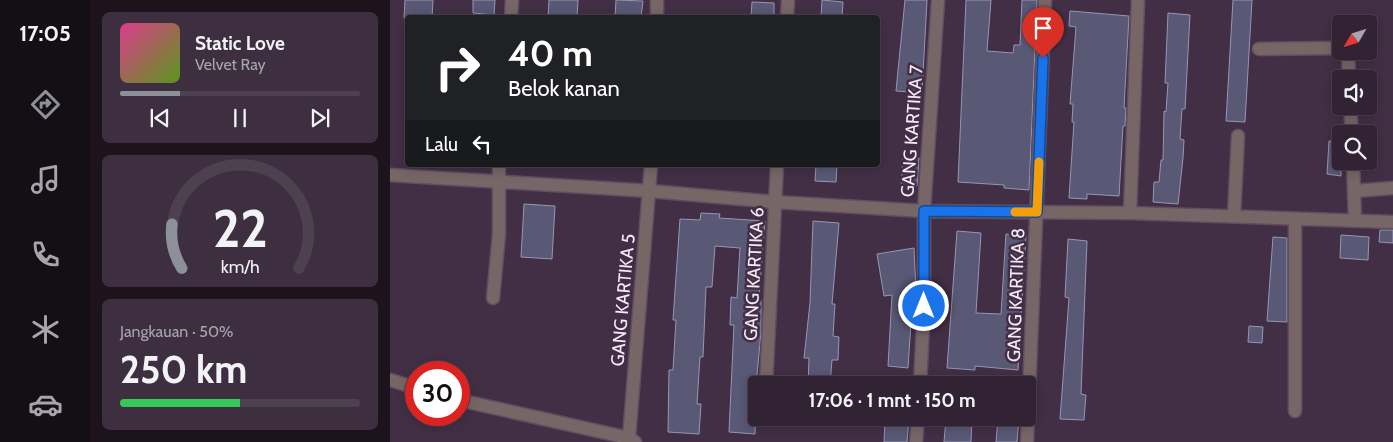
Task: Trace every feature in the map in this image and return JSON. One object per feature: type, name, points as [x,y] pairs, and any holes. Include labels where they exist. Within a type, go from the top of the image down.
[{"type":"street","points":[[511,15],[512,0]]},
{"type":"street","points":[[657,15],[658,0]]},
{"type":"street","points":[[787,15],[788,0]]},
{"type":"street","name":"GANG KARTIKA 7","points":[[920,376],[924,306],[924,211],[938,0]]},
{"type":"street","name":"GANG KARTIKA 8","points":[[1027,442],[1045,0]]},
{"type":"street","points":[[1130,212],[1138,0]]},
{"type":"street","points":[[1259,49],[1332,48]]},
{"type":"street","points":[[1234,216],[1238,136]]},
{"type":"street","points":[[493,298],[499,234],[499,167]]},
{"type":"street","name":"GANG KARTIKA 5","points":[[632,440],[651,167]]},
{"type":"street","name":"GANG KARTIKA 6","points":[[766,376],[778,167]]},
{"type":"street","points":[[1353,170],[1355,221]]},
{"type":"street","points":[[390,175],[498,183],[650,190],[775,202],[924,211],[1130,212],[1393,222]]},
{"type":"street","points":[[1354,191],[1393,188]]},
{"type":"street","points":[[1295,218],[1295,411]]},
{"type":"street","points":[[390,380],[405,385]]},
{"type":"street","points":[[470,403],[632,440]]},
{"type":"street","points":[[916,442],[917,426]]},
{"type":"building","points":[[405,0],[433,0],[432,15],[405,15],[404,18]]},
{"type":"building","points":[[473,0],[495,0],[494,15],[473,13]]},
{"type":"building","points":[[549,0],[578,0],[577,15],[548,15]]},
{"type":"building","points":[[616,0],[643,1],[641,15],[615,15]]},
{"type":"building","points":[[822,0],[843,2],[842,15],[821,15]]},
{"type":"building","points":[[905,0],[927,0],[922,93],[896,91]]},
{"type":"building","points":[[966,0],[991,0],[987,51],[1013,53],[1014,45],[1020,45],[1022,0],[1037,0],[1029,190],[1004,188],[1004,185],[958,182]]},
{"type":"building","points":[[1233,0],[1252,0],[1245,122],[1226,121]]},
{"type":"building","points":[[752,2],[774,3],[774,15],[751,15]]},
{"type":"building","points":[[1070,11],[1129,16],[1124,108],[1126,108],[1125,126],[1123,126],[1119,196],[1087,194],[1087,199],[1069,198],[1074,122],[1072,122],[1073,104],[1070,104],[1076,27],[1069,26]]},
{"type":"building","points":[[1168,13],[1190,15],[1185,109],[1182,109],[1180,139],[1184,140],[1178,204],[1153,202],[1154,182],[1159,182],[1161,160],[1163,160],[1164,111],[1166,112],[1168,83],[1165,83]]},
{"type":"building","points":[[1329,141],[1332,141],[1332,170],[1341,170],[1341,176],[1327,174]]},
{"type":"building","points":[[903,157],[919,158],[917,186],[901,186]]},
{"type":"building","points":[[816,167],[837,167],[836,182],[815,181]]},
{"type":"building","points":[[524,204],[555,206],[552,259],[521,257]]},
{"type":"building","points":[[701,213],[720,214],[719,218],[765,221],[759,299],[761,300],[761,332],[757,376],[748,376],[748,426],[755,426],[755,434],[729,432],[734,325],[730,325],[731,297],[737,298],[740,248],[715,246],[712,287],[706,287],[703,357],[700,357],[697,404],[701,404],[699,434],[668,432],[669,370],[673,370],[676,320],[673,320],[680,219],[700,220]]},
{"type":"building","points":[[813,221],[839,223],[832,304],[835,304],[833,336],[839,337],[838,360],[832,360],[831,376],[808,376],[809,358],[804,358],[810,303]]},
{"type":"building","points":[[1380,230],[1393,230],[1393,243],[1379,242]]},
{"type":"building","points":[[957,231],[981,233],[976,313],[1001,314],[1006,234],[1026,236],[1018,370],[975,366],[975,370],[947,368]]},
{"type":"building","points":[[1341,235],[1369,237],[1368,260],[1340,258]]},
{"type":"building","points":[[1273,237],[1287,238],[1287,322],[1267,321]]},
{"type":"building","points":[[1068,239],[1087,241],[1081,394],[1086,395],[1084,420],[1060,419],[1069,298],[1065,297]]},
{"type":"building","points":[[914,248],[916,291],[913,291],[908,368],[888,366],[892,295],[884,296],[877,254]]},
{"type":"building","points":[[1249,326],[1263,327],[1262,343],[1248,342]]},
{"type":"building","points":[[885,426],[908,426],[907,442],[884,442]]},
{"type":"building","points":[[945,426],[972,426],[971,442],[944,442]]},
{"type":"building","points":[[997,426],[1018,426],[1017,442],[996,442]]},
{"type":"slow traffic","points":[[1015,212],[1037,212],[1039,162]]},
{"type":"route","points":[[924,306],[924,211],[1037,212],[1043,58]]}]
